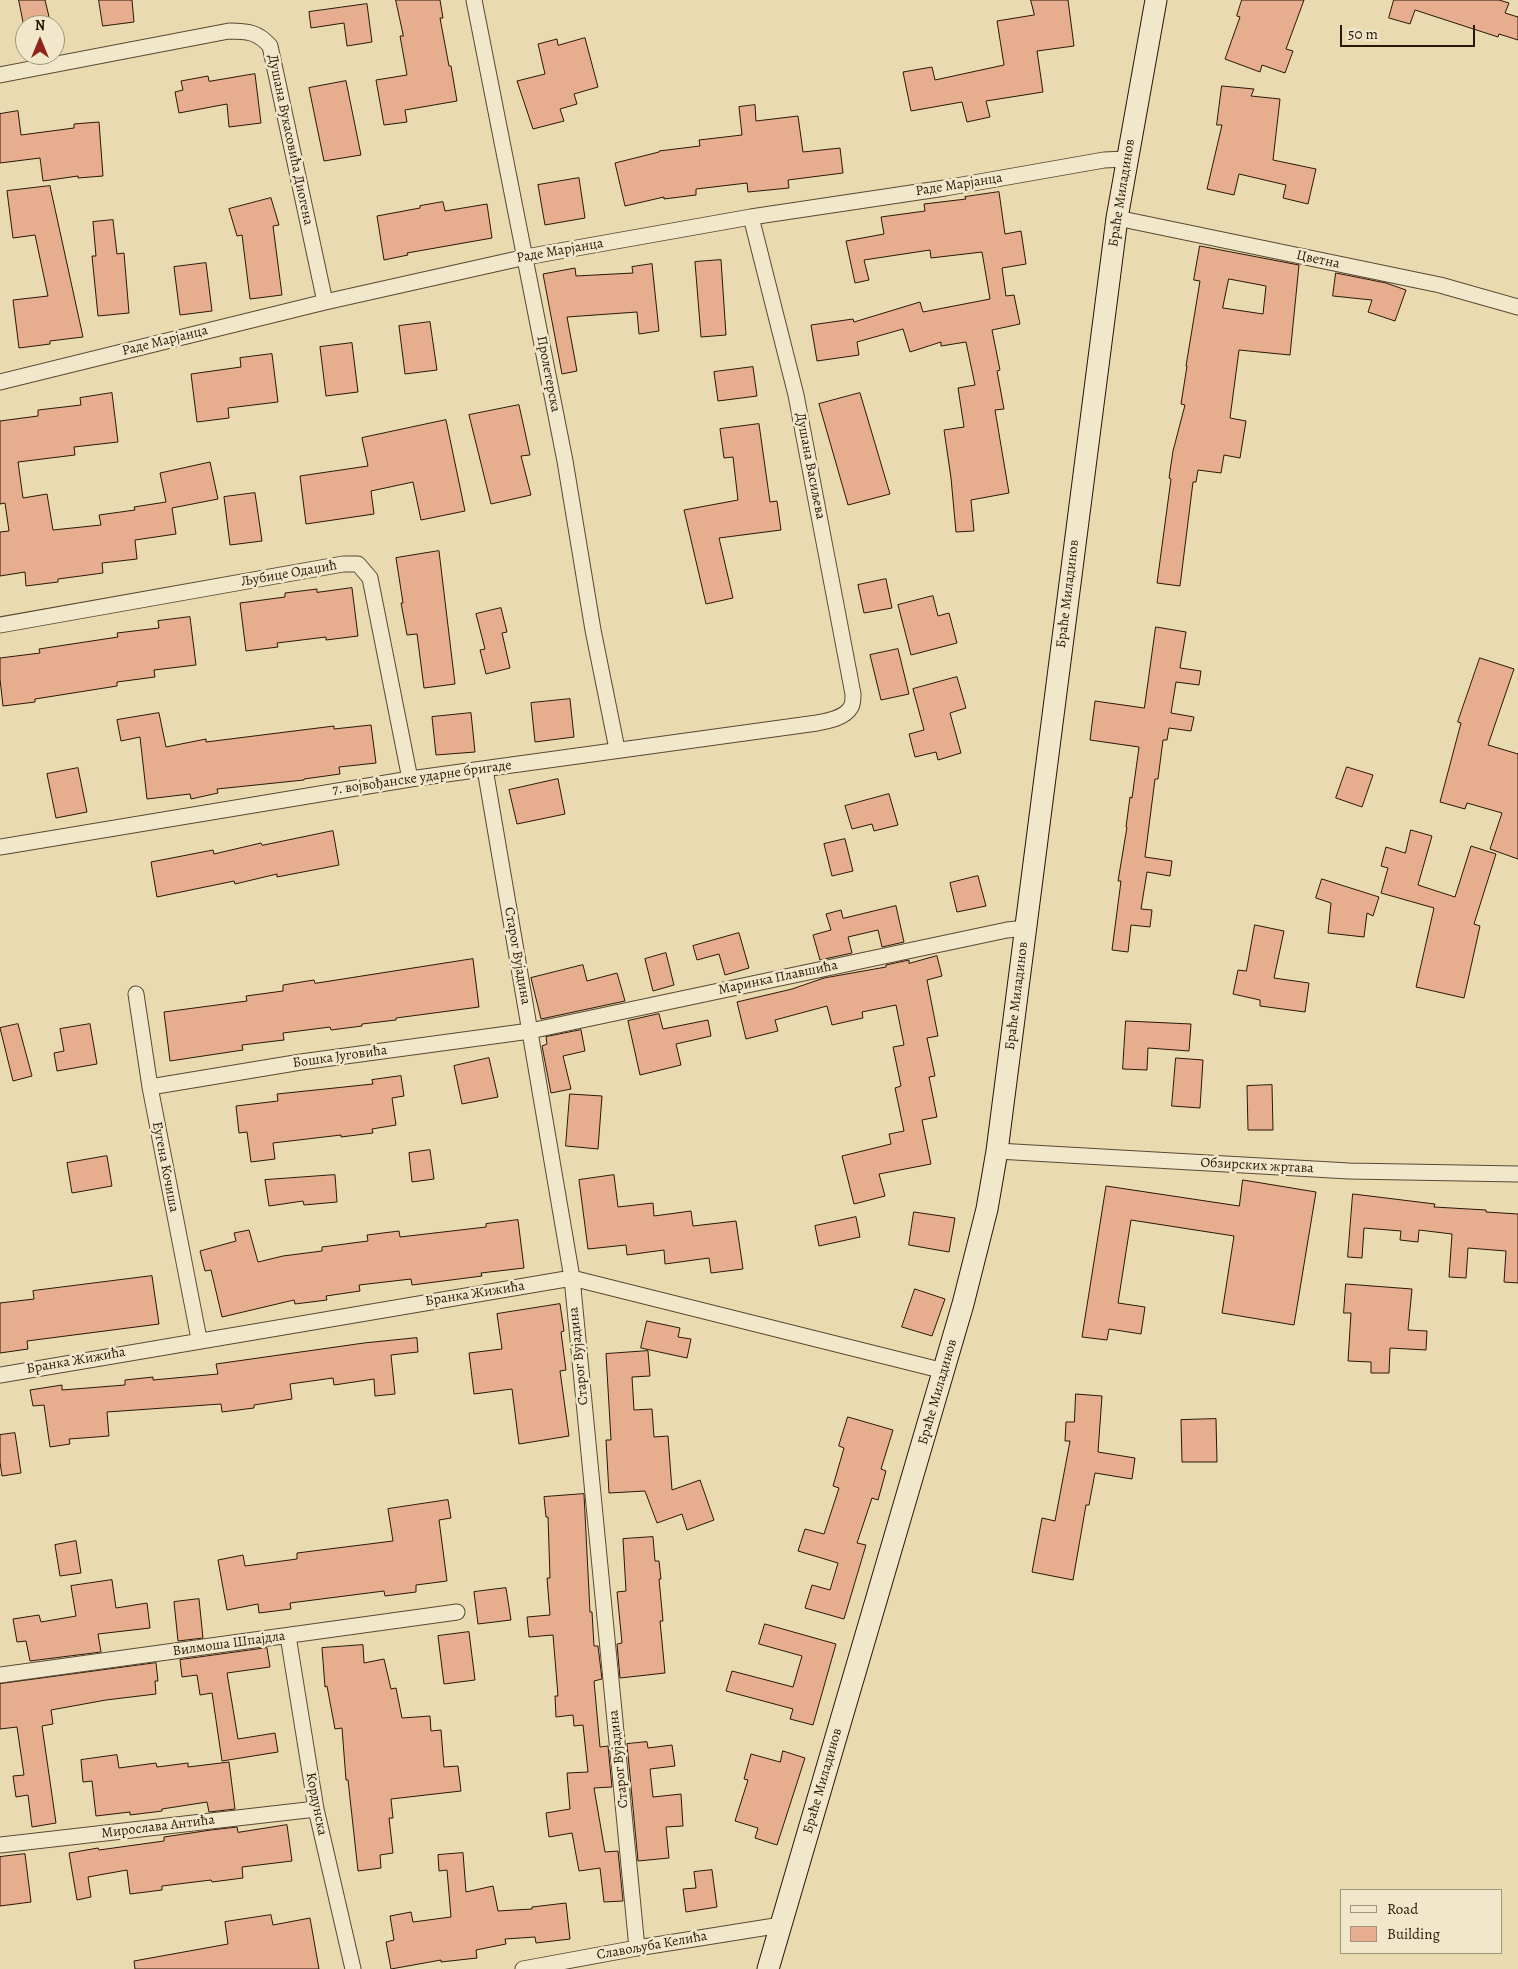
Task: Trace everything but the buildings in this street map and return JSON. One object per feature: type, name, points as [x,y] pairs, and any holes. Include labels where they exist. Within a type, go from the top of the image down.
[{"type":"main road","name":"Браће Миладинов","points":[[768,1969],[944,1371],[978,1247],[997,1151],[1117,218],[1156,0]]},
{"type":"street","name":"Пролетерска","points":[[474,0],[565,461],[593,630],[617,749]]},
{"type":"street","name":"Душана Вукасовића Диогена","points":[[0,75],[229,31],[246,31],[257,34],[270,46],[325,302]]},
{"type":"street","name":"Раде Марјанца","points":[[0,382],[325,302],[526,257],[751,217],[945,188],[1104,160],[1127,159]]},
{"type":"street","name":"Душана Васиљева","points":[[751,217],[796,395],[854,694],[851,707],[844,714]]},
{"type":"street","name":"Цветна","points":[[1117,218],[1440,285],[1518,307]]},
{"type":"street","name":"Љубице Одаџић","points":[[0,625],[344,564],[358,564],[370,578],[410,779]]},
{"type":"street","name":"7. војвођанске ударне бригаде","points":[[0,847],[410,779],[617,749],[817,723],[844,714]]},
{"type":"street","name":"Старог Вујадина","points":[[485,769],[572,1278],[637,1948]]},
{"type":"street","name":"Маринка Плавшића","points":[[530,1031],[997,932],[1026,928]]},
{"type":"street","name":"Еугена Кочиша","points":[[136,994],[150,1087],[199,1340]]},
{"type":"street","name":"Бошка Југовића","points":[[150,1087],[301,1062],[530,1031]]},
{"type":"street","name":"Обзирских жртава","points":[[997,1151],[1349,1171],[1518,1174]]},
{"type":"street","name":"Бранка Жижића","points":[[0,1374],[572,1278],[944,1371]]},
{"type":"street","name":"Вилмоша Шпајдла","points":[[0,1675],[457,1612]]},
{"type":"street","name":"Кордунска","points":[[288,1636],[316,1808],[353,1969]]},
{"type":"street","name":"Мирослава Антића","points":[[0,1845],[316,1808]]},
{"type":"street","name":"Славољуба Келића","points":[[523,1969],[637,1948],[781,1925]]}]
